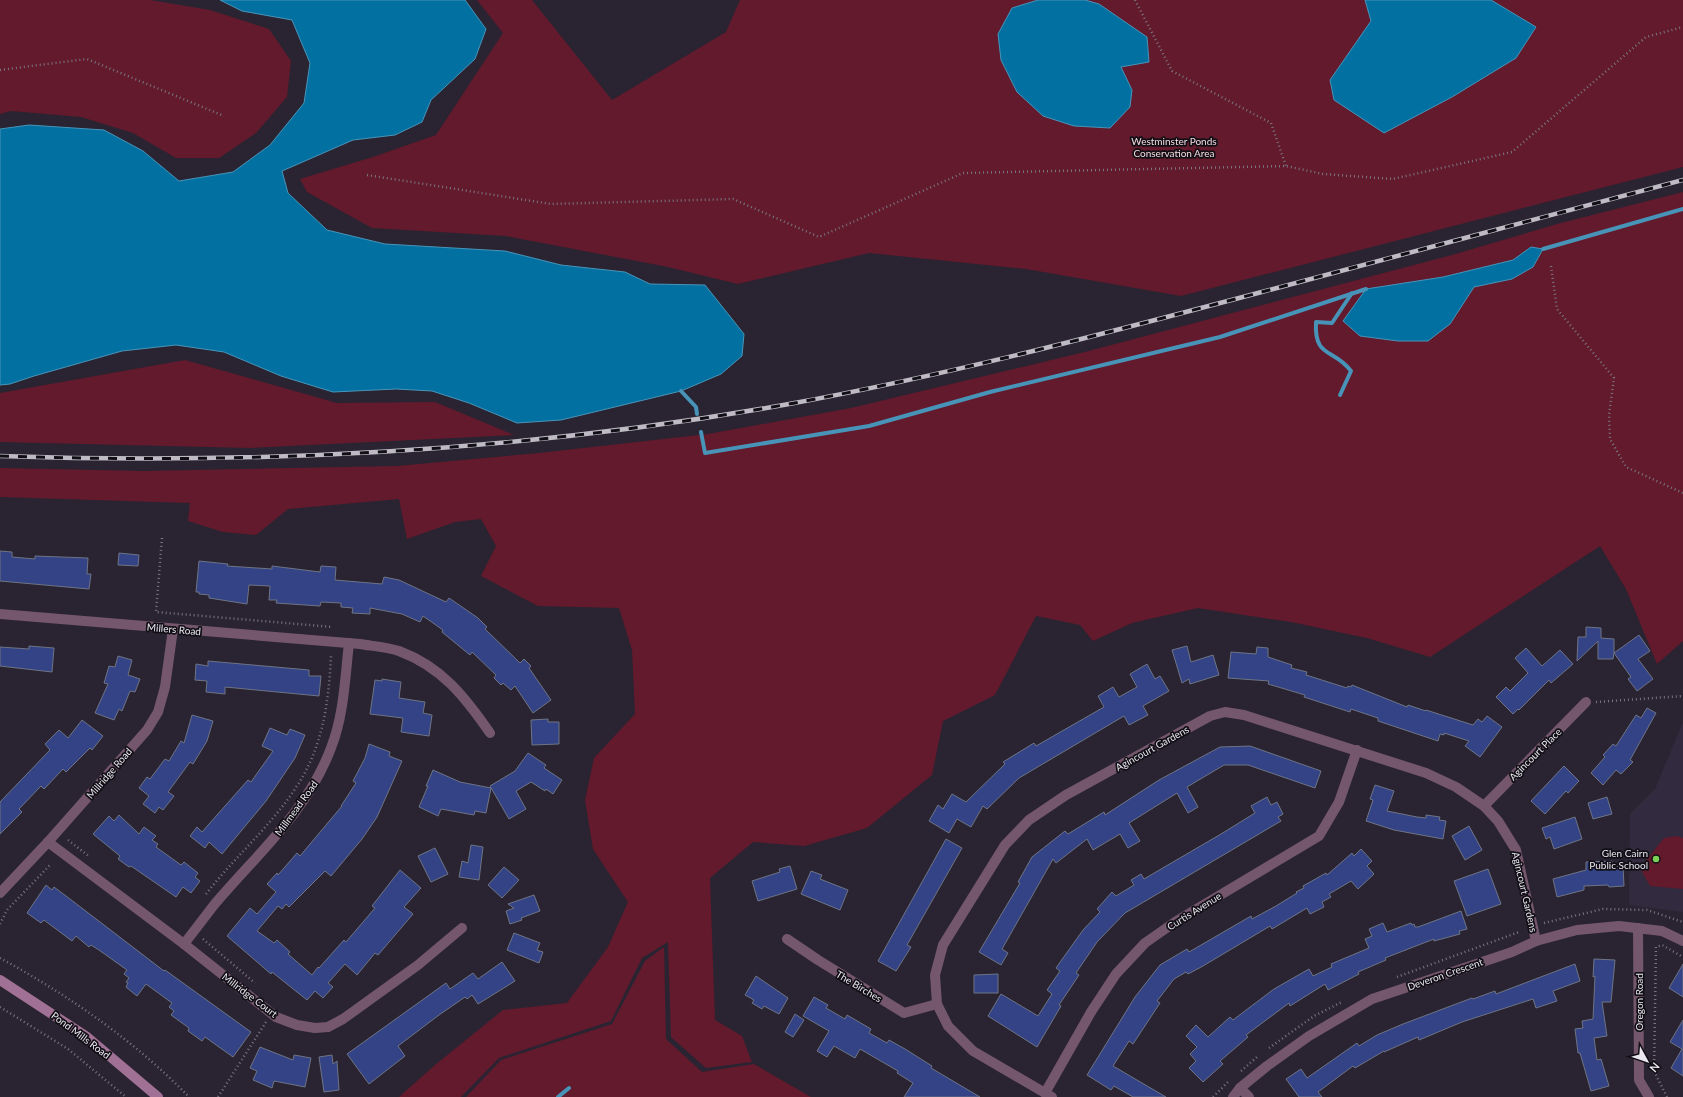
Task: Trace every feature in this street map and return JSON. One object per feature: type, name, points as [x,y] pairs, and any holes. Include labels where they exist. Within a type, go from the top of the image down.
[{"type":"main road","name":"Pond Mills Road","points":[[0,980],[87,1037],[158,1097]]},
{"type":"street","name":"Millers Road","points":[[0,614],[349,643],[398,651],[434,668],[467,699],[490,733]]},
{"type":"street","name":"Millridge Road","points":[[0,893],[48,842],[147,730],[158,712],[165,687],[173,629]]},
{"type":"street","name":"Millmead Road","points":[[184,944],[214,906],[289,821],[314,786],[332,747],[343,700],[349,643]]},
{"type":"street","name":"Agincourt Place","points":[[1484,806],[1586,702]]},
{"type":"street","name":"Agincourt Gardens","points":[[1048,1095],[973,1051],[948,1026],[937,1004],[936,975],[943,946],[1005,845],[1029,820],[1066,796],[1210,716],[1225,712],[1244,714],[1357,750],[1426,773],[1456,787],[1484,806],[1498,821],[1516,850],[1536,941]]},
{"type":"street","name":"Curtis Avenue","points":[[1048,1095],[1091,1012],[1116,974],[1145,943],[1175,922],[1319,836],[1339,802],[1357,750]]},
{"type":"street","name":"Millridge Court","points":[[48,842],[184,944],[271,1013],[297,1025],[315,1028],[328,1027],[343,1019],[393,983],[462,928]]},
{"type":"street","name":"Deveron Crescent","points":[[1233,1097],[1240,1088],[1267,1066],[1309,1036],[1372,999],[1512,952],[1536,941],[1577,930],[1619,926],[1662,931],[1683,941]]},
{"type":"street","name":"Oregon Road","points":[[1638,928],[1639,1080],[1649,1097]]},
{"type":"street","name":"The Birches","points":[[787,939],[904,1013],[937,1004]]},
{"type":"street","points":[[1240,1088],[1249,1097]]},
{"type":"path","points":[[1135,0],[1172,71],[1271,123],[1286,166]]},
{"type":"path","points":[[368,175],[551,204],[733,199],[819,237],[963,173],[1286,166],[1323,174],[1393,179],[1512,152],[1646,36],[1683,26]]},
{"type":"path","points":[[0,70],[87,60],[224,116]]},
{"type":"path","points":[[1551,266],[1557,309],[1614,378],[1609,415],[1610,439],[1626,467],[1683,493]]},
{"type":"path","points":[[162,538],[156,612],[333,627]]},
{"type":"path","points":[[204,897],[283,804],[302,776],[314,752],[324,719],[329,689],[331,656]]},
{"type":"path","points":[[1586,702],[1615,702],[1683,696]]},
{"type":"path","points":[[68,840],[93,860]]},
{"type":"path","points":[[0,924],[7,910],[50,865]]},
{"type":"path","points":[[203,940],[260,988]]},
{"type":"path","points":[[1667,1097],[1654,1071],[1656,947],[1662,945],[1683,957]]},
{"type":"path","points":[[0,958],[34,976],[85,1010],[140,1053],[188,1097]]},
{"type":"path","points":[[0,1007],[68,1050],[126,1097]]},
{"type":"path","points":[[218,1097],[271,1013]]},
{"type":"shaded area","name":"Glen Cairn Public School","points":[[1683,722],[1683,912],[1629,905],[1630,814],[1655,789]]},
{"type":"green space","points":[[0,0],[150,0],[210,10],[269,29],[291,61],[287,97],[256,133],[219,158],[176,158],[133,133],[81,117],[11,111],[0,114]]},
{"type":"green space","name":"Westminster Ponds Conservation Area","points":[[477,0],[532,0],[612,100],[726,32],[740,0],[1683,0],[1683,167],[1181,296],[1026,269],[869,253],[738,284],[668,267],[506,236],[372,228],[307,192],[300,179],[373,157],[436,135],[503,33]]},
{"type":"green space","points":[[1683,192],[1683,641],[1657,664],[1626,589],[1600,546],[1430,657],[1367,638],[1291,622],[1198,608],[1132,623],[1093,641],[1080,625],[1036,616],[995,695],[943,721],[932,775],[867,828],[804,846],[753,842],[710,878],[715,1020],[742,1036],[752,1062],[706,1068],[671,1037],[668,942],[642,958],[611,1021],[499,1058],[461,1097],[399,1097],[435,1065],[503,1010],[567,1003],[608,947],[628,902],[593,849],[585,800],[594,758],[635,714],[632,650],[619,608],[538,606],[481,576],[496,546],[481,519],[455,522],[407,539],[399,499],[288,509],[256,535],[223,532],[188,521],[190,503],[0,497],[0,468],[144,471],[397,466],[539,453],[708,434],[851,408],[1085,352],[1452,255],[1557,224]]},
{"type":"green space","points":[[185,360],[337,403],[435,402],[514,435],[250,448],[0,442],[0,393]]},
{"type":"green space","points":[[1677,836],[1683,838],[1683,889],[1650,886],[1640,868],[1664,838]]},
{"type":"green space","points":[[664,947],[666,1039],[702,1072],[754,1064],[811,1097],[466,1097],[501,1060],[612,1024],[645,961]]},
{"type":"water","points":[[220,0],[465,0],[486,29],[475,59],[431,100],[422,122],[395,135],[353,140],[282,171],[288,193],[327,230],[385,244],[505,251],[561,265],[625,272],[650,284],[705,285],[744,334],[742,356],[721,374],[681,391],[561,420],[517,423],[469,403],[432,391],[396,389],[333,392],[281,376],[224,352],[176,345],[122,351],[10,384],[0,385],[0,129],[29,125],[104,130],[143,151],[179,181],[233,172],[270,145],[304,103],[310,63],[292,20],[242,11]]},
{"type":"water","points":[[1038,0],[1085,0],[1099,4],[1147,37],[1149,62],[1121,67],[1132,90],[1130,107],[1110,128],[1074,126],[1043,116],[1017,92],[1001,60],[998,34],[1012,8]]},
{"type":"water","points":[[1365,0],[1491,0],[1536,27],[1516,58],[1452,97],[1384,133],[1334,100],[1330,80],[1371,21]]},
{"type":"water","points":[[1531,247],[1543,249],[1533,267],[1512,279],[1474,287],[1450,324],[1428,341],[1398,341],[1360,336],[1343,321],[1366,289],[1443,277],[1513,260]]},
{"type":"building","points":[[0,551],[12,552],[12,557],[35,559],[35,556],[88,558],[87,574],[91,574],[89,589],[0,581]]},
{"type":"building","points":[[119,553],[139,555],[138,566],[118,565]]},
{"type":"building","points":[[199,561],[228,564],[227,566],[272,569],[272,566],[320,572],[321,566],[336,567],[335,580],[382,584],[384,577],[399,580],[446,602],[449,598],[478,618],[487,627],[485,629],[520,663],[524,659],[531,666],[529,668],[551,700],[533,713],[515,686],[511,690],[503,683],[501,685],[494,678],[496,675],[472,652],[470,655],[442,632],[443,630],[423,616],[420,622],[402,614],[370,608],[370,614],[352,613],[353,608],[341,607],[341,603],[321,602],[320,606],[276,603],[277,600],[269,600],[270,586],[249,585],[247,604],[209,598],[209,595],[199,594],[199,592],[196,592]]},
{"type":"building","points":[[1586,627],[1601,628],[1601,638],[1614,639],[1613,659],[1598,659],[1598,641],[1577,661],[1578,637],[1586,637]]},
{"type":"building","points":[[1639,635],[1650,651],[1638,659],[1653,679],[1637,691],[1628,679],[1631,677],[1614,653]]},
{"type":"building","points":[[29,646],[54,648],[52,672],[0,666],[0,647],[29,649]]},
{"type":"building","points":[[1187,646],[1191,662],[1213,655],[1219,675],[1190,684],[1189,679],[1182,683],[1172,650]]},
{"type":"building","points":[[1257,647],[1268,648],[1268,657],[1292,665],[1291,668],[1307,672],[1306,675],[1347,688],[1348,686],[1351,687],[1352,685],[1407,707],[1408,705],[1473,725],[1478,719],[1482,722],[1487,716],[1502,727],[1480,757],[1465,746],[1469,741],[1444,733],[1444,735],[1440,734],[1438,741],[1378,721],[1378,718],[1351,709],[1350,712],[1304,697],[1305,695],[1268,684],[1269,681],[1228,678],[1231,652],[1256,654]]},
{"type":"building","points":[[1526,648],[1542,666],[1560,650],[1573,664],[1551,683],[1549,680],[1519,710],[1518,709],[1513,714],[1496,697],[1506,687],[1510,691],[1528,673],[1515,658]]},
{"type":"building","points":[[118,656],[132,660],[128,675],[140,679],[135,692],[130,691],[122,711],[119,709],[114,720],[95,713],[108,684],[104,683],[109,666],[115,667]]},
{"type":"building","points":[[208,661],[309,670],[309,676],[321,676],[319,696],[225,687],[225,694],[206,692],[207,681],[195,680],[196,664],[208,666]]},
{"type":"building","points":[[1147,664],[1155,679],[1160,676],[1169,691],[1143,706],[1148,715],[1129,725],[1124,716],[1019,778],[987,809],[983,806],[971,827],[957,819],[949,833],[929,821],[938,805],[943,809],[952,794],[966,802],[1005,764],[1003,762],[1034,743],[1036,746],[1104,707],[1098,696],[1113,687],[1119,697],[1137,687],[1130,674]]},
{"type":"building","points":[[382,679],[401,682],[399,698],[425,702],[423,713],[432,715],[429,736],[401,732],[403,718],[370,714],[375,680],[382,681]]},
{"type":"building","points":[[1647,708],[1656,713],[1630,760],[1633,762],[1621,774],[1616,770],[1603,785],[1591,773],[1605,757],[1603,755],[1613,744],[1616,746],[1636,715],[1641,718]]},
{"type":"building","points":[[192,715],[213,721],[207,741],[193,764],[190,762],[168,792],[174,796],[163,810],[159,807],[155,813],[143,804],[149,796],[139,788],[147,777],[150,779],[165,759],[169,761],[181,741],[184,743]]},
{"type":"building","points":[[548,719],[548,722],[559,722],[559,744],[532,745],[531,720]]},
{"type":"building","points":[[82,720],[103,736],[92,750],[90,748],[66,772],[63,769],[44,789],[41,786],[19,809],[22,812],[0,834],[0,802],[50,750],[45,744],[59,730],[68,738]]},
{"type":"building","points":[[270,728],[287,735],[290,729],[305,735],[295,758],[266,801],[222,854],[209,842],[205,848],[190,836],[197,827],[202,832],[248,780],[251,782],[273,751],[262,746]]},
{"type":"building","points":[[369,744],[390,752],[389,756],[402,761],[377,817],[362,839],[331,876],[325,871],[289,907],[286,904],[282,909],[278,906],[257,931],[274,943],[277,940],[290,952],[288,954],[312,975],[344,940],[346,942],[375,908],[372,906],[400,870],[421,888],[404,907],[413,914],[378,955],[375,953],[357,975],[345,964],[328,983],[333,987],[323,998],[315,991],[307,1000],[272,972],[271,974],[227,936],[250,908],[257,914],[276,892],[267,884],[277,873],[278,875],[297,853],[300,856],[342,806],[356,783],[353,781],[365,758]]},
{"type":"building","points":[[1250,746],[1321,771],[1315,788],[1248,765],[1224,765],[1187,787],[1198,807],[1188,813],[1177,793],[1129,823],[1140,841],[1128,848],[1120,834],[1093,850],[1087,839],[1056,863],[1053,859],[1002,949],[1008,953],[1001,965],[979,952],[1020,883],[1018,882],[1032,857],[1065,831],[1068,834],[1104,812],[1105,815],[1159,780],[1220,747]]},
{"type":"building","points":[[528,753],[546,765],[544,768],[562,780],[553,794],[531,782],[516,791],[526,809],[509,819],[490,786],[515,771]]},
{"type":"building","points":[[1564,766],[1579,781],[1568,793],[1566,791],[1545,814],[1531,801]]},
{"type":"building","points":[[433,770],[460,782],[491,788],[486,813],[475,811],[474,815],[441,809],[438,816],[419,807]]},
{"type":"building","points":[[1375,785],[1394,791],[1387,811],[1417,817],[1426,818],[1426,815],[1440,817],[1439,820],[1446,821],[1443,839],[1394,830],[1366,821],[1373,800],[1370,799]]},
{"type":"building","points":[[1267,797],[1271,805],[1277,802],[1283,814],[1278,817],[1281,821],[1125,913],[1097,942],[1076,973],[1079,975],[1059,1005],[1061,1006],[1037,1047],[988,1016],[1001,994],[1038,1016],[1052,994],[1047,990],[1060,971],[1056,968],[1083,930],[1100,912],[1097,909],[1112,892],[1116,896],[1134,885],[1131,880],[1141,874],[1144,879],[1221,834],[1255,813],[1251,806]]},
{"type":"building","points":[[1607,797],[1612,814],[1593,819],[1588,803]]},
{"type":"building","points":[[119,815],[139,834],[144,827],[156,836],[152,840],[158,844],[156,847],[181,865],[184,862],[198,873],[195,877],[200,881],[191,893],[183,887],[176,897],[131,866],[129,867],[118,859],[120,856],[93,834],[109,816],[114,821]]},
{"type":"building","points":[[1575,817],[1582,839],[1554,849],[1550,837],[1546,839],[1542,828]]},
{"type":"building","points":[[1469,826],[1482,850],[1465,860],[1452,836]]},
{"type":"building","points":[[946,839],[962,848],[907,945],[911,947],[896,971],[878,961]]},
{"type":"building","points":[[471,845],[483,847],[479,880],[459,877],[462,861],[468,863]]},
{"type":"building","points":[[435,848],[448,874],[431,882],[418,856]]},
{"type":"building","points":[[1361,849],[1372,861],[1367,866],[1374,874],[1358,889],[1351,881],[1329,894],[1331,897],[1322,902],[1324,907],[1310,914],[1307,908],[1272,929],[1270,926],[1203,966],[1188,974],[1186,972],[1174,979],[1157,1001],[1160,1003],[1133,1044],[1129,1041],[1113,1066],[1166,1097],[1133,1097],[1114,1086],[1111,1090],[1087,1075],[1135,997],[1160,965],[1187,949],[1189,952],[1251,916],[1252,919],[1276,906],[1304,888],[1303,886],[1326,873],[1327,875],[1352,853],[1354,856]]},
{"type":"building","points":[[1612,861],[1612,867],[1623,866],[1624,886],[1584,886],[1584,890],[1557,897],[1553,879],[1586,870],[1586,862]]},
{"type":"building","points":[[790,866],[797,889],[758,901],[752,881],[780,872],[779,869]]},
{"type":"building","points":[[504,867],[519,880],[502,898],[488,885]]},
{"type":"building","points":[[1488,869],[1501,904],[1467,916],[1454,881]]},
{"type":"building","points":[[811,871],[822,875],[820,879],[848,890],[840,910],[801,894]]},
{"type":"building","points":[[46,885],[52,890],[54,887],[164,971],[165,970],[251,1032],[233,1057],[205,1037],[202,1041],[188,1031],[189,1028],[171,1015],[174,1011],[169,1007],[172,1003],[146,984],[137,996],[126,987],[128,983],[126,982],[129,978],[124,974],[127,970],[99,950],[91,945],[89,947],[76,936],[72,941],[44,920],[41,923],[27,913]]},
{"type":"building","points":[[534,895],[540,911],[510,924],[506,911],[514,908],[508,904]]},
{"type":"building","points":[[1461,911],[1467,929],[1459,931],[1460,934],[1434,941],[1434,939],[1385,958],[1386,960],[1358,972],[1359,974],[1328,990],[1325,984],[1290,1006],[1289,1003],[1246,1035],[1248,1037],[1220,1061],[1223,1064],[1203,1082],[1189,1068],[1196,1061],[1190,1054],[1197,1047],[1186,1036],[1196,1025],[1208,1037],[1230,1017],[1233,1020],[1274,989],[1309,969],[1313,976],[1332,967],[1331,964],[1369,948],[1365,939],[1372,936],[1369,929],[1383,923],[1387,932],[1411,923],[1412,925],[1414,924],[1415,927],[1418,927]]},
{"type":"building","points":[[514,933],[540,943],[537,950],[543,952],[539,963],[507,950]]},
{"type":"building","points":[[1594,959],[1615,960],[1611,1002],[1602,1002],[1607,1036],[1594,1038],[1597,1060],[1601,1059],[1609,1086],[1591,1091],[1580,1053],[1578,1053],[1575,1029],[1583,1028],[1582,1021],[1593,1019],[1595,976],[1593,977]]},
{"type":"building","points":[[502,962],[515,981],[478,1004],[472,995],[467,999],[465,997],[439,1015],[398,1046],[405,1056],[369,1084],[347,1054],[446,983],[450,989],[473,973],[478,979]]},
{"type":"building","points":[[1575,964],[1580,981],[1553,991],[1557,1001],[1536,1008],[1533,999],[1462,1022],[1419,1040],[1418,1037],[1384,1051],[1355,1068],[1353,1066],[1318,1092],[1322,1097],[1299,1097],[1286,1079],[1301,1069],[1307,1078],[1357,1043],[1359,1046],[1377,1035],[1403,1024],[1472,998],[1473,999],[1495,991],[1496,994]]},
{"type":"building","points":[[1683,964],[1683,997],[1669,988]]},
{"type":"building","points":[[998,974],[998,993],[974,993],[974,975]]},
{"type":"building","points":[[756,976],[788,998],[779,1014],[764,1006],[762,1009],[752,1003],[754,1000],[745,995]]},
{"type":"building","points":[[814,997],[828,1005],[826,1008],[845,1019],[847,1015],[871,1029],[869,1033],[887,1043],[889,1040],[905,1049],[932,1066],[931,1068],[980,1097],[904,1097],[913,1083],[897,1073],[898,1071],[860,1049],[855,1058],[834,1046],[827,1057],[817,1051],[829,1031],[803,1016]]},
{"type":"building","points":[[795,1014],[804,1020],[793,1037],[785,1032]]},
{"type":"building","points":[[1683,1020],[1683,1076],[1671,1068],[1682,1049],[1670,1042]]},
{"type":"building","points":[[260,1047],[293,1060],[294,1055],[311,1058],[305,1087],[274,1081],[272,1088],[253,1080],[257,1071],[250,1068]]},
{"type":"building","points":[[332,1055],[333,1064],[337,1061],[339,1090],[324,1092],[319,1057]]},
{"type":"waterway","points":[[1543,249],[1683,209]]},
{"type":"waterway","points":[[701,432],[705,453],[869,426],[990,392],[1220,337],[1366,289]]},
{"type":"waterway","points":[[1340,395],[1351,371],[1345,364],[1322,348],[1318,342],[1316,334],[1316,322],[1332,323],[1352,293]]},
{"type":"waterway","points":[[681,391],[696,407],[697,414]]},
{"type":"waterway","points":[[558,1097],[569,1088]]},
{"type":"railway","points":[[0,456],[198,458],[297,456],[396,451],[593,433],[691,420],[789,404],[848,393],[1025,353],[1683,180]]},
{"type":"place","name":"Glen Cairn Public School","points":[[1656,859]]}]
